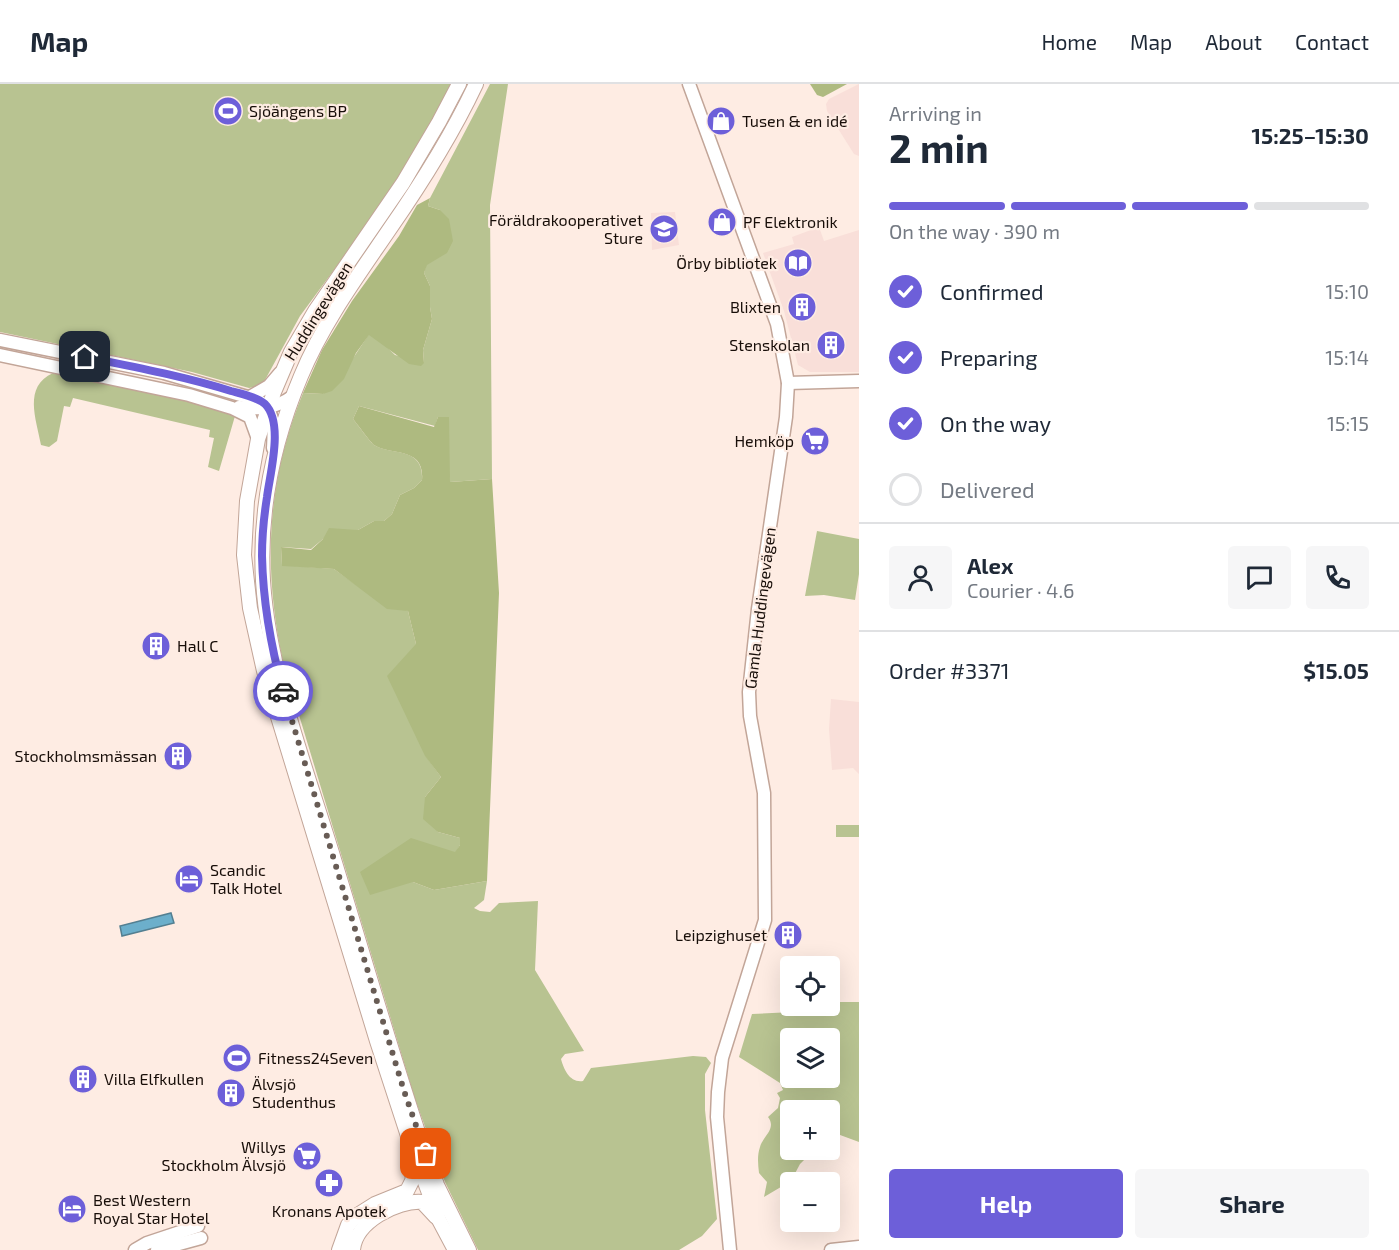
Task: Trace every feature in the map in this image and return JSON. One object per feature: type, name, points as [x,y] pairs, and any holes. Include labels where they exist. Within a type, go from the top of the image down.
[{"type":"main road","name":"Huddingevägen","points":[[455,1250],[439,1220],[409,1139],[264,671],[255,634],[246,577],[244,537],[247,501],[258,438],[283,369],[315,312],[403,183],[459,84]]},
{"type":"main road","name":"Huddingevägen","points":[[469,1250],[437,1185],[417,1129],[278,672],[266,608],[262,555],[266,498],[273,464],[302,373],[329,319],[414,192],[476,84]]},
{"type":"main road","points":[[353,1250],[353,1244],[363,1226],[377,1210],[406,1191],[413,1179],[412,1169],[376,1058],[377,1041]]},
{"type":"main road","points":[[339,1250],[348,1225],[356,1216],[412,1202],[422,1202],[439,1220]]},
{"type":"street","name":"Gamla Huddingevägen","points":[[689,84],[777,324],[788,383],[786,417],[758,609],[749,692],[750,716],[764,793],[765,920],[722,1058],[718,1092],[718,1128],[730,1250]]},
{"type":"street","points":[[0,340],[164,373],[262,402],[268,408],[274,423],[273,464]]},
{"type":"street","points":[[0,355],[167,390],[239,410],[250,417],[258,438]]},
{"type":"street","points":[[250,397],[269,386],[283,369]]},
{"type":"street","points":[[788,383],[859,381]]},
{"type":"street","points":[[223,405],[255,409],[268,408],[283,403],[293,396]]},
{"type":"street","points":[[135,1250],[147,1243],[200,1232],[157,1250]]},
{"type":"street","points":[[831,1250],[859,1247]]},
{"type":"shaded area","points":[[859,84],[859,156],[854,154],[827,111],[826,104],[829,99]]},
{"type":"shaded area","name":"Föräldrakooperativet Sture","points":[[675,212],[679,245],[652,250],[651,213]]},
{"type":"shaded area","points":[[819,227],[824,241],[859,230],[859,372],[810,372],[798,365],[784,311],[763,253],[794,244],[792,237]]},
{"type":"shaded area","points":[[831,699],[859,702],[859,774],[853,768],[832,770],[829,729]]},
{"type":"green space","points":[[0,84],[453,84],[401,173],[362,232],[300,316],[265,380],[258,386],[249,388],[192,372],[0,332]]},
{"type":"green space","points":[[490,84],[508,84],[490,205],[492,479],[450,482],[438,417],[435,426],[359,406],[353,419],[370,441],[381,448],[412,457],[418,462],[422,480],[414,488],[400,495],[392,514],[384,521],[374,521],[358,530],[323,539],[311,549],[281,547],[282,565],[334,569],[359,587],[408,611],[416,644],[425,755],[441,777],[425,797],[438,832],[460,838],[460,845],[456,852],[413,882],[434,890],[487,881],[484,900],[474,908],[480,911],[490,912],[499,903],[538,901],[535,970],[584,1051],[565,1054],[561,1059],[568,1075],[574,1080],[583,1081],[591,1068],[693,1056],[706,1057],[711,1063],[705,1074],[705,1110],[717,1219],[702,1236],[679,1250],[478,1250],[445,1182],[415,1099],[283,662],[277,627],[272,593],[271,559],[275,493],[281,460],[303,393],[323,394],[350,363],[369,334],[395,355],[424,363],[423,350],[432,319],[430,286],[424,273],[440,210],[428,206],[430,198]]},
{"type":"green space","points":[[810,84],[847,84],[823,97],[817,95]]},
{"type":"green space","points":[[430,198],[428,206],[440,210],[449,219],[453,241],[447,253],[427,265],[424,273],[430,286],[432,319],[423,350],[424,363],[421,366],[409,364],[369,335],[356,353],[344,379],[332,391],[323,394],[303,393],[322,350],[352,301],[399,236],[417,205]]},
{"type":"green space","points":[[53,373],[184,400],[235,416],[219,471],[208,467],[214,438],[209,437],[210,430],[73,398],[70,407],[64,406],[57,441],[49,447],[41,445],[35,414],[35,395],[38,386]]},
{"type":"green space","points":[[359,406],[434,427],[438,417],[449,417],[450,482],[492,479],[499,593],[487,881],[434,890],[413,882],[370,895],[360,872],[411,838],[455,852],[460,845],[460,838],[438,832],[423,819],[425,797],[441,777],[425,756],[387,676],[416,644],[408,611],[387,609],[334,569],[282,566],[281,547],[311,550],[323,539],[329,528],[358,530],[374,521],[384,521],[392,514],[400,495],[414,488],[422,480],[421,469],[413,457],[381,448],[370,441],[353,419]]},
{"type":"green space","points":[[817,531],[859,539],[859,574],[855,600],[824,595],[805,596]]},
{"type":"green space","points":[[836,825],[859,825],[859,837],[836,837]]},
{"type":"green space","points":[[840,1002],[859,1002],[859,1142],[840,1135],[840,1100],[780,1100],[780,1160],[804,1160],[796,1172],[780,1172],[780,1188],[764,1197],[767,1182],[759,1173],[758,1154],[770,1129],[768,1117],[778,1108],[780,1098],[777,1093],[783,1090],[782,1088],[840,1088],[840,1028],[780,1028],[780,1083],[739,1057],[752,1014],[780,1013],[780,1016],[840,1016]]},
{"type":"water","points":[[171,913],[174,923],[122,936],[120,926]]},
{"type":"way so far","points":[[283,691],[404,1091],[426,1154]]},
{"type":"place","name":"Sjöängens BP","points":[[228,111]]},
{"type":"place","name":"Tusen & en idé","points":[[721,121]]},
{"type":"place","name":"PF Elektronik","points":[[722,222]]},
{"type":"place","name":"Föräldrakooperativet Sture","points":[[664,229]]},
{"type":"place","name":"Örby bibliotek","points":[[798,263]]},
{"type":"place","name":"Blixten","points":[[802,307]]},
{"type":"place","name":"Stenskolan","points":[[831,345]]},
{"type":"place","name":"Hemköp","points":[[815,441]]},
{"type":"place","name":"Hall C","points":[[156,646]]},
{"type":"place","name":"Stockholmsmässan","points":[[178,756]]},
{"type":"place","name":"Scandic Talk Hotel","points":[[189,879]]},
{"type":"place","name":"Leipzighuset","points":[[788,935]]},
{"type":"place","name":"Fitness24Seven","points":[[237,1058]]},
{"type":"place","name":"Villa Elfkullen","points":[[83,1079]]},
{"type":"place","name":"Älvsjö Studenthus","points":[[231,1093]]},
{"type":"place","name":"Willys Stockholm Älvsjö","points":[[307,1156]]},
{"type":"place","name":"Kronans Apotek","points":[[329,1183]]},
{"type":"place","name":"Best Western Royal Star Hotel","points":[[72,1209]]},
{"type":"route","points":[[85,357],[164,373],[258,399],[271,412],[274,423],[273,464],[266,498],[262,555],[263,581],[271,642],[283,691]]}]
